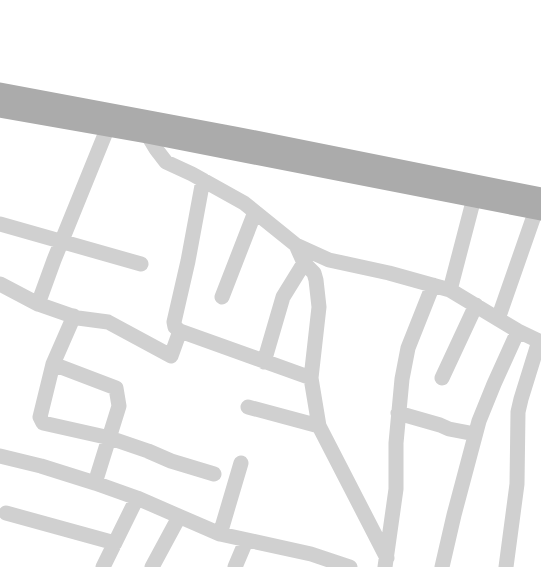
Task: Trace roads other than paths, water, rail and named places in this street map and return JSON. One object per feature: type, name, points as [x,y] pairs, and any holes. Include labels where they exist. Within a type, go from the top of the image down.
[{"type":"main road","points":[[0,92],[227,135],[539,206]]},
{"type":"main road","points":[[0,108],[147,134],[474,198],[539,206]]},
{"type":"street","points":[[38,304],[61,242],[108,127]]},
{"type":"street","points":[[147,134],[166,162],[203,180],[244,203],[303,253],[314,273],[319,307],[311,378],[319,426],[386,563]]},
{"type":"street","points":[[203,180],[188,261],[174,322],[175,327],[180,331],[311,378]]},
{"type":"street","points":[[450,290],[474,198]]},
{"type":"street","points":[[498,319],[539,206]]},
{"type":"street","points":[[222,297],[255,212]]},
{"type":"street","points":[[0,224],[140,264]]},
{"type":"street","points":[[303,253],[389,273],[450,290],[518,331],[540,342],[518,412],[517,484],[506,567]]},
{"type":"street","points":[[264,362],[282,297],[303,253]]},
{"type":"street","points":[[0,284],[38,304],[74,316],[108,322],[171,356],[180,331]]},
{"type":"street","points":[[386,563],[396,489],[396,443],[402,379],[408,348],[433,285]]},
{"type":"street","points":[[442,378],[476,305]]},
{"type":"street","points":[[74,316],[53,364],[40,417],[41,421],[43,423],[110,438],[148,451],[171,462],[214,474]]},
{"type":"street","points":[[442,567],[454,515],[483,408],[518,331]]},
{"type":"street","points":[[53,364],[116,388],[119,406],[95,483]]},
{"type":"street","points":[[248,407],[319,426]]},
{"type":"street","points":[[398,413],[449,429],[475,434]]},
{"type":"street","points":[[0,456],[41,466],[95,483],[137,498],[220,534],[308,561],[350,567]]},
{"type":"street","points":[[220,534],[241,463]]},
{"type":"street","points":[[103,567],[137,498]]},
{"type":"street","points":[[6,513],[115,543]]},
{"type":"street","points":[[152,567],[179,517]]},
{"type":"street","points":[[235,567],[246,541]]}]
